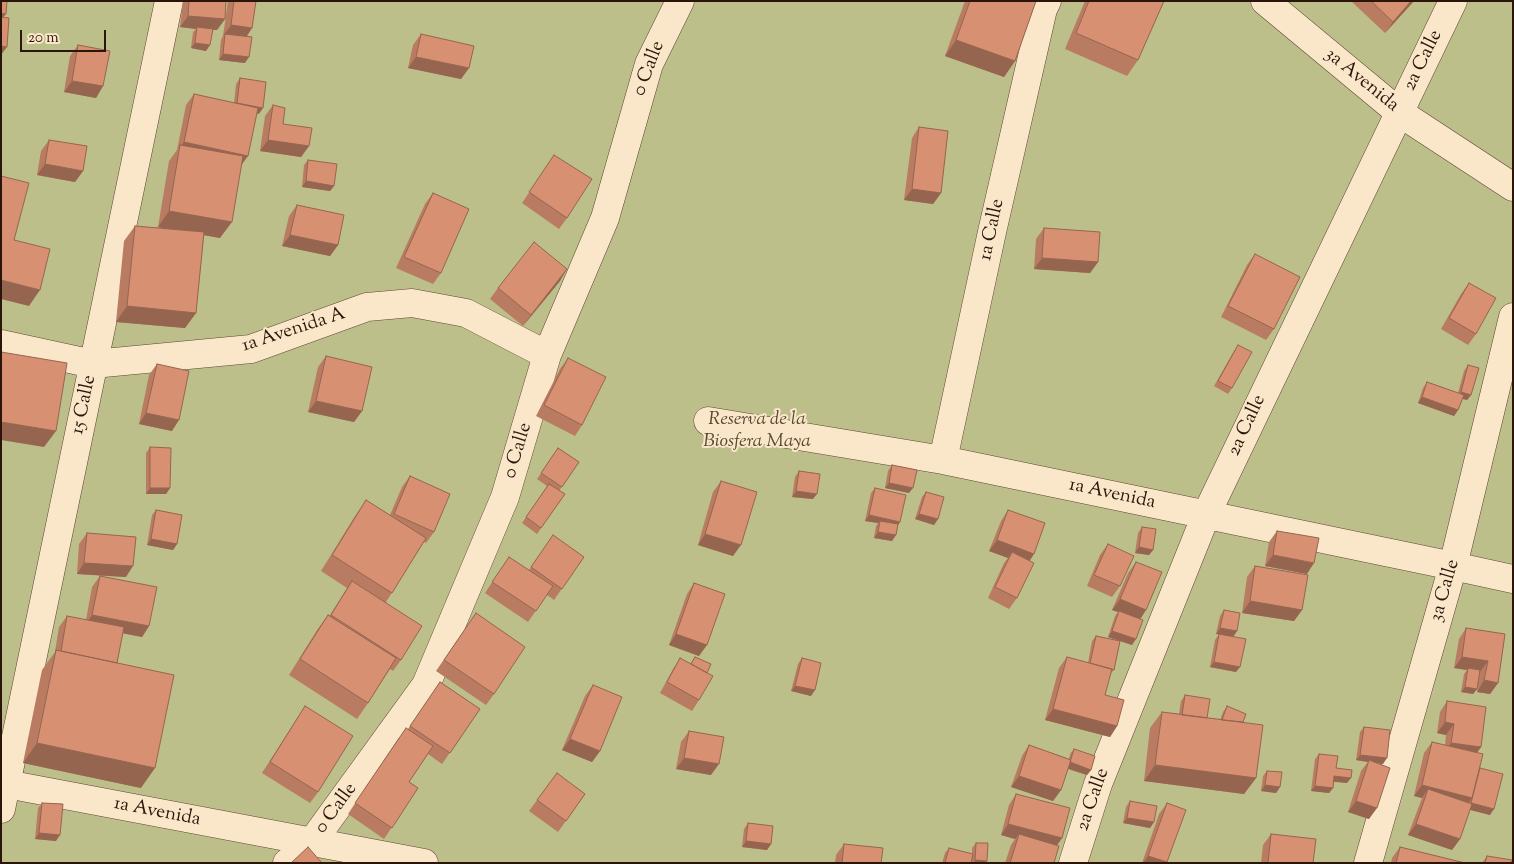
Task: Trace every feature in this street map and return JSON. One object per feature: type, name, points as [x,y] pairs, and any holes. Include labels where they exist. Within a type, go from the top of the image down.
[{"type":"street","name":"15 Calle","points":[[3,792],[169,1]]},
{"type":"street","name":"0 Calle","points":[[287,863],[312,842],[426,685],[505,498],[547,355],[605,218],[648,64],[680,1]]},
{"type":"street","name":"1a Calle","points":[[943,460],[994,222],[1043,9],[1047,1]]},
{"type":"street","name":"3a Avenida","points":[[1265,1],[1400,113],[1513,187]]},
{"type":"street","name":"2a Calle","points":[[1073,863],[1098,784],[1206,515],[1453,1]]},
{"type":"street","name":"1a Avenida A","points":[[1,344],[93,364],[251,349],[367,307],[412,303],[466,313],[547,355]]},
{"type":"street","name":"3a Calle","points":[[1368,863],[1454,566],[1513,317]]},
{"type":"street","name":"1a Avenida","points":[[708,421],[943,460],[1513,579]]},
{"type":"street","name":"1a Avenida","points":[[3,792],[312,842],[424,863]]},
{"type":"green space","name":"Reserva de la Biosfera Maya","points":[[1,1],[1513,1],[1513,863],[1,863]]},
{"type":"building","points":[[1,1],[7,1],[6,14],[1,13]]},
{"type":"building","points":[[189,1],[226,1],[225,19],[188,16]]},
{"type":"building","points":[[234,1],[256,1],[252,28],[231,25]]},
{"type":"building","points":[[970,1],[1036,1],[1015,61],[956,40]]},
{"type":"building","points":[[1089,1],[1164,1],[1138,60],[1076,33]]},
{"type":"building","points":[[1371,1],[1411,1],[1393,22]]},
{"type":"building","points":[[1,17],[9,18],[7,47],[1,46]]},
{"type":"building","points":[[197,27],[213,29],[210,45],[195,43]]},
{"type":"building","points":[[225,34],[252,37],[249,57],[223,54]]},
{"type":"building","points":[[421,34],[474,46],[469,68],[416,57]]},
{"type":"building","points":[[78,45],[110,51],[103,86],[72,81]]},
{"type":"building","points":[[240,78],[266,82],[263,108],[237,103]]},
{"type":"building","points":[[194,94],[258,108],[248,156],[184,142]]},
{"type":"building","points":[[273,105],[285,108],[283,124],[312,128],[309,146],[268,140]]},
{"type":"building","points":[[919,127],[948,131],[941,193],[912,189]]},
{"type":"building","points":[[49,140],[87,146],[83,171],[45,164]]},
{"type":"building","points":[[180,145],[243,156],[232,222],[169,211]]},
{"type":"building","points":[[554,155],[592,179],[567,218],[529,192]]},
{"type":"building","points":[[308,160],[337,164],[334,186],[306,181]]},
{"type":"building","points":[[1,176],[29,183],[14,240],[50,249],[40,290],[1,280]]},
{"type":"building","points":[[433,193],[469,209],[441,273],[404,257]]},
{"type":"building","points":[[297,205],[344,215],[338,245],[290,235]]},
{"type":"building","points":[[135,226],[204,232],[196,313],[127,306]]},
{"type":"building","points":[[1044,228],[1100,232],[1098,262],[1042,258]]},
{"type":"building","points":[[534,242],[567,269],[531,315],[498,288]]},
{"type":"building","points":[[1255,254],[1300,277],[1274,329],[1228,306]]},
{"type":"building","points":[[1469,283],[1496,298],[1476,334],[1449,318]]},
{"type":"building","points":[[1238,345],[1252,352],[1232,388],[1218,381]]},
{"type":"building","points":[[1,352],[67,363],[56,431],[1,422]]},
{"type":"building","points":[[326,356],[372,367],[362,411],[316,401]]},
{"type":"building","points":[[568,358],[606,377],[582,425],[544,405]]},
{"type":"building","points":[[157,364],[189,371],[179,420],[146,413]]},
{"type":"building","points":[[1468,365],[1479,368],[1471,395],[1461,392]]},
{"type":"building","points":[[1427,382],[1464,395],[1458,410],[1422,397]]},
{"type":"building","points":[[150,447],[171,448],[170,488],[150,488]]},
{"type":"building","points":[[558,448],[579,462],[562,487],[541,473]]},
{"type":"building","points":[[892,465],[917,470],[913,488],[889,483]]},
{"type":"building","points":[[799,471],[820,474],[817,494],[796,491]]},
{"type":"building","points":[[410,476],[450,494],[434,532],[394,514]]},
{"type":"building","points":[[721,481],[757,492],[741,545],[705,534]]},
{"type":"building","points":[[549,484],[565,494],[541,528],[526,517]]},
{"type":"building","points":[[875,488],[906,495],[900,522],[869,515]]},
{"type":"building","points":[[926,492],[944,497],[938,519],[919,514]]},
{"type":"building","points":[[366,500],[426,538],[392,593],[332,555]]},
{"type":"building","points":[[156,510],[182,515],[177,544],[151,539]]},
{"type":"building","points":[[1008,510],[1045,523],[1034,554],[997,540]]},
{"type":"building","points":[[880,521],[898,524],[896,535],[878,532]]},
{"type":"building","points":[[1142,527],[1156,529],[1153,550],[1139,547]]},
{"type":"building","points":[[1277,531],[1319,538],[1314,563],[1273,555]]},
{"type":"building","points":[[87,533],[136,537],[133,566],[84,563]]},
{"type":"building","points":[[553,535],[584,557],[562,589],[531,567]]},
{"type":"building","points":[[1108,544],[1134,556],[1120,586],[1094,575]]},
{"type":"building","points":[[1012,552],[1034,563],[1017,598],[995,587]]},
{"type":"building","points":[[509,557],[553,586],[536,611],[492,582]]},
{"type":"building","points":[[1136,562],[1162,572],[1146,610],[1120,599]]},
{"type":"building","points":[[1255,566],[1308,575],[1302,610],[1250,601]]},
{"type":"building","points":[[100,576],[157,587],[149,626],[92,615]]},
{"type":"building","points":[[352,581],[422,626],[401,660],[331,615]]},
{"type":"building","points":[[694,583],[725,594],[707,645],[676,634]]},
{"type":"building","points":[[1224,610],[1240,613],[1237,631],[1220,628]]},
{"type":"building","points":[[1119,611],[1143,620],[1136,639],[1112,631]]},
{"type":"building","points":[[476,613],[525,647],[494,694],[444,660]]},
{"type":"building","points":[[328,615],[396,658],[368,703],[300,659]]},
{"type":"building","points":[[67,616],[124,627],[117,663],[61,651]]},
{"type":"building","points":[[1466,628],[1505,634],[1498,683],[1484,680],[1488,661],[1462,657]]},
{"type":"building","points":[[1219,634],[1246,639],[1240,667],[1214,662]]},
{"type":"building","points":[[1096,636],[1120,641],[1114,670],[1090,663]]},
{"type":"building","points":[[56,650],[174,675],[155,768],[37,743]]},
{"type":"building","points":[[695,657],[711,664],[707,673],[691,664]]},
{"type":"building","points":[[1067,657],[1112,669],[1105,695],[1124,700],[1117,726],[1053,709]]},
{"type":"building","points":[[680,658],[713,676],[699,700],[667,682]]},
{"type":"building","points":[[802,658],[821,663],[815,690],[795,686]]},
{"type":"building","points":[[1468,668],[1480,670],[1477,689],[1465,687]]},
{"type":"building","points":[[440,682],[480,709],[450,753],[410,726]]},
{"type":"building","points":[[593,685],[622,697],[600,751],[570,739]]},
{"type":"building","points":[[1185,695],[1210,699],[1207,718],[1182,715]]},
{"type":"building","points":[[1447,701],[1486,707],[1481,747],[1451,743],[1454,724],[1445,722]]},
{"type":"building","points":[[305,706],[353,736],[318,792],[270,762]]},
{"type":"building","points":[[1227,706],[1246,714],[1243,722],[1222,720]]},
{"type":"building","points":[[1162,712],[1263,725],[1256,778],[1155,765]]},
{"type":"building","points":[[1364,727],[1390,730],[1387,758],[1360,755]]},
{"type":"building","points":[[406,728],[433,746],[409,782],[418,788],[392,828],[355,803]]},
{"type":"building","points":[[689,731],[724,737],[719,764],[684,758]]},
{"type":"building","points":[[1432,742],[1483,754],[1472,798],[1422,785]]},
{"type":"building","points":[[1029,745],[1071,760],[1061,790],[1019,776]]},
{"type":"building","points":[[1074,749],[1095,756],[1091,770],[1070,762]]},
{"type":"building","points":[[1319,754],[1338,756],[1336,768],[1352,770],[1351,778],[1334,776],[1333,788],[1315,786]]},
{"type":"building","points":[[1369,760],[1390,768],[1377,808],[1356,801]]},
{"type":"building","points":[[1480,768],[1503,774],[1494,809],[1471,803]]},
{"type":"building","points":[[1267,771],[1282,772],[1280,787],[1265,785]]},
{"type":"building","points":[[557,773],[585,794],[566,821],[537,800]]},
{"type":"building","points":[[1428,789],[1472,804],[1460,839],[1416,824]]},
{"type":"building","points":[[1016,794],[1070,808],[1062,838],[1008,824]]},
{"type":"building","points":[[1130,801],[1157,806],[1154,822],[1127,818]]},
{"type":"building","points":[[42,803],[63,804],[60,835],[39,833]]},
{"type":"building","points":[[1167,803],[1186,810],[1167,862],[1148,856]]},
{"type":"building","points":[[748,823],[773,826],[771,844],[746,841]]},
{"type":"building","points":[[1019,834],[1059,846],[1054,863],[1010,863]]},
{"type":"building","points":[[1271,834],[1316,839],[1313,863],[1268,863]]},
{"type":"building","points":[[976,843],[988,843],[987,861],[975,860]]},
{"type":"building","points":[[844,844],[883,848],[881,863],[842,863]]},
{"type":"building","points":[[308,847],[322,863],[291,863]]},
{"type":"building","points":[[1400,847],[1465,863],[1396,863]]},
{"type":"building","points":[[949,848],[973,854],[971,863],[945,863]]},
{"type":"building","points":[[1487,856],[1512,860],[1511,863],[1485,863]]}]
